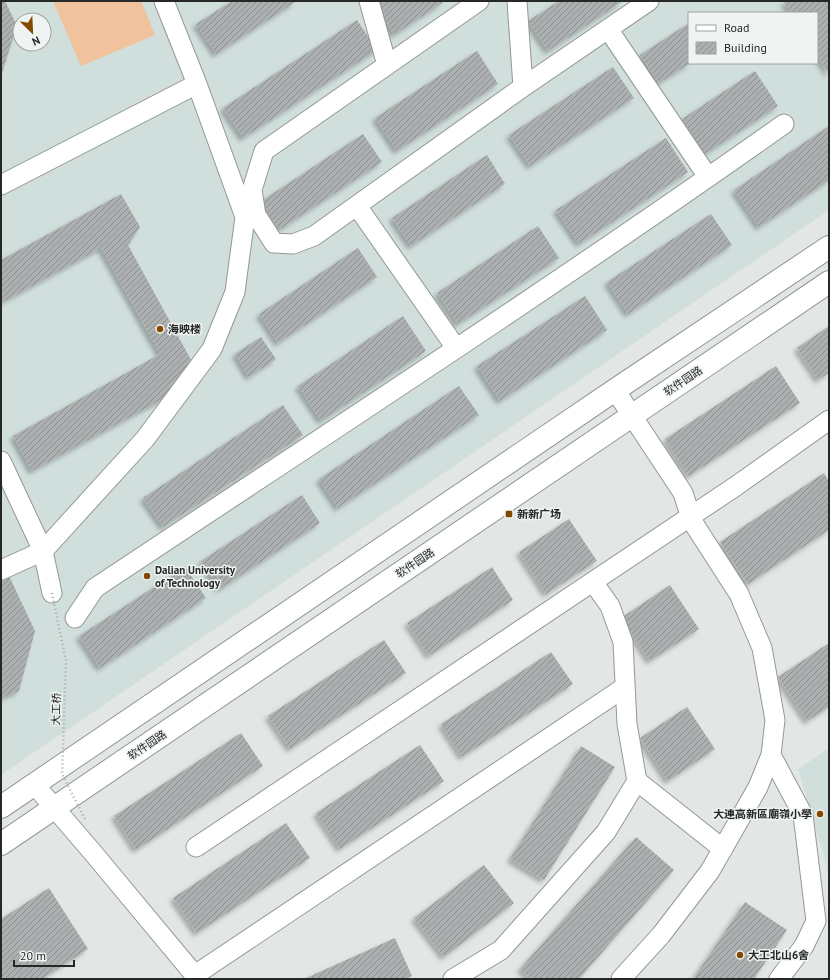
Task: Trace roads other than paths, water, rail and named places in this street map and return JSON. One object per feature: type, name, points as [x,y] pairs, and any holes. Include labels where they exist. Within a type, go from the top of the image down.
[{"type":"main road","points":[[1,807],[615,390],[829,247]]},
{"type":"main road","name":"软件园路","points":[[1,844],[829,282]]},
{"type":"street","points":[[1,570],[43,551],[145,439],[212,348],[235,292],[245,217],[197,84],[164,1]]},
{"type":"street","points":[[368,1],[387,65]]},
{"type":"street","points":[[479,1],[264,151],[252,190],[256,215],[274,243],[293,244],[314,236],[523,87],[649,1]]},
{"type":"street","points":[[517,1],[523,87]]},
{"type":"street","points":[[608,29],[708,177]]},
{"type":"street","points":[[1,185],[197,84]]},
{"type":"street","points":[[75,618],[95,588],[456,348],[784,124]]},
{"type":"street","points":[[357,206],[456,348]]},
{"type":"street","points":[[615,390],[683,494],[692,521],[739,594],[762,648],[775,720],[771,755],[758,787],[710,871],[661,935],[621,979]]},
{"type":"street","points":[[196,847],[736,486],[829,420]]},
{"type":"street","points":[[1,461],[43,551],[52,593]]},
{"type":"street","points":[[453,979],[501,950],[606,832],[637,781],[627,724],[623,642],[610,606],[593,582]]},
{"type":"street","points":[[34,784],[197,977],[625,687]]},
{"type":"street","points":[[771,755],[803,815],[816,921],[804,946],[779,979]]},
{"type":"street","points":[[637,781],[723,849]]},
{"type":"place","name":"海映楼","points":[[160,329]]},
{"type":"place","name":"新新广场","points":[[509,514]]},
{"type":"place","name":"Dalian University of Technology","points":[[147,576]]},
{"type":"place","name":"大連高新區廟嶺小學","points":[[820,814]]},
{"type":"place","name":"大工北山6舍","points":[[740,955]]}]
